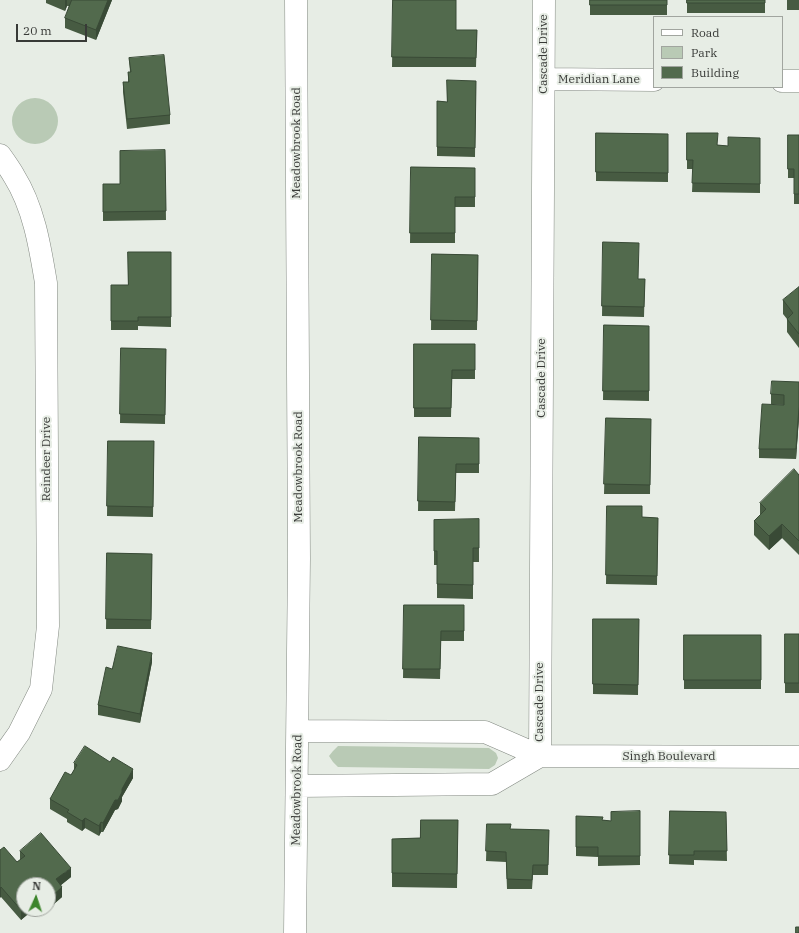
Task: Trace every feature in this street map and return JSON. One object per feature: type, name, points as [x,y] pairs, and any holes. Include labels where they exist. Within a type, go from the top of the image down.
[{"type":"street","name":"Meadowbrook Road","points":[[295,933],[299,550],[296,0]]},
{"type":"street","name":"Cascade Drive","points":[[540,756],[544,0]]},
{"type":"street","name":"Meridian Lane","points":[[544,79],[653,80]]},
{"type":"street","points":[[783,81],[799,81]]},
{"type":"street","name":"Reindeer Drive","points":[[0,155],[15,177],[29,208],[36,229],[46,283],[48,618],[41,689],[19,733],[0,760]]},
{"type":"street","name":"Singh Boulevard","points":[[298,731],[485,732],[540,756],[799,757]]},
{"type":"street","points":[[297,786],[492,784],[540,756]]},
{"type":"green space","points":[[30,98],[40,98],[48,102],[54,108],[58,116],[58,126],[54,134],[48,140],[40,144],[30,144],[22,140],[16,134],[12,126],[12,116],[16,108],[22,102]]},
{"type":"green space","points":[[338,746],[489,748],[496,753],[498,758],[495,765],[489,769],[338,767],[329,756]]},
{"type":"building","points":[[72,0],[108,0],[96,30],[65,18]]},
{"type":"building","points":[[393,0],[456,0],[456,30],[477,30],[476,58],[392,57]]},
{"type":"building","points":[[590,0],[667,0],[667,5],[590,5]]},
{"type":"building","points":[[687,0],[765,0],[765,3],[687,3]]},
{"type":"building","points":[[164,55],[170,115],[127,119],[123,82],[129,82],[128,72],[131,72],[129,58]]},
{"type":"building","points":[[447,80],[476,81],[475,148],[437,147],[437,101],[447,102]]},
{"type":"building","points":[[596,133],[668,134],[668,173],[596,172]]},
{"type":"building","points":[[687,133],[718,133],[717,145],[728,146],[728,137],[760,138],[760,184],[692,183],[693,160],[687,160]]},
{"type":"building","points":[[788,135],[799,135],[799,194],[794,194],[794,169],[788,169]]},
{"type":"building","points":[[165,150],[166,211],[103,212],[103,184],[120,184],[120,151]]},
{"type":"building","points":[[411,167],[475,168],[475,197],[455,197],[455,233],[410,233]]},
{"type":"building","points":[[603,242],[639,243],[638,279],[645,279],[644,307],[602,306]]},
{"type":"building","points":[[128,252],[171,252],[171,317],[138,317],[138,321],[111,321],[111,285],[128,285]]},
{"type":"building","points":[[432,254],[478,255],[477,321],[431,320]]},
{"type":"building","points":[[799,287],[799,334],[787,319],[793,313],[783,300]]},
{"type":"building","points":[[604,325],[649,326],[649,391],[603,391]]},
{"type":"building","points":[[414,344],[475,344],[475,370],[452,370],[451,408],[414,408]]},
{"type":"building","points":[[121,348],[166,349],[165,415],[120,414]]},
{"type":"building","points":[[772,381],[799,382],[796,449],[759,449],[762,404],[784,405],[784,395],[771,394]]},
{"type":"building","points":[[606,418],[651,419],[650,485],[604,484]]},
{"type":"building","points":[[419,437],[479,438],[479,464],[456,464],[455,502],[418,501]]},
{"type":"building","points":[[108,441],[154,441],[153,507],[107,506]]},
{"type":"building","points":[[794,469],[799,475],[799,541],[782,524],[769,536],[754,521],[766,509],[760,503]]},
{"type":"building","points":[[607,506],[642,506],[642,517],[658,518],[657,576],[606,575]]},
{"type":"building","points":[[479,519],[479,548],[473,548],[473,585],[437,584],[437,551],[434,551],[434,520]]},
{"type":"building","points":[[107,553],[152,554],[151,620],[106,619]]},
{"type":"building","points":[[404,605],[464,605],[464,631],[441,631],[440,669],[403,669]]},
{"type":"building","points":[[593,619],[639,619],[638,685],[593,684]]},
{"type":"building","points":[[785,634],[799,634],[799,683],[785,683]]},
{"type":"building","points":[[684,635],[761,635],[761,680],[684,680]]},
{"type":"building","points":[[118,646],[152,653],[140,714],[98,705],[106,667],[112,669]]},
{"type":"building","points":[[85,746],[110,762],[113,757],[133,769],[118,800],[115,800],[103,823],[101,822],[99,826],[85,818],[82,821],[67,812],[69,810],[50,799],[65,772],[71,775],[77,765],[74,763]]},
{"type":"building","points":[[640,811],[640,856],[598,856],[598,847],[576,847],[576,816],[603,817],[602,820],[611,821],[611,812]]},
{"type":"building","points":[[670,811],[726,812],[727,851],[694,851],[694,855],[669,855]]},
{"type":"building","points":[[421,820],[458,820],[457,874],[392,873],[392,839],[420,838]]},
{"type":"building","points":[[487,824],[511,824],[510,829],[549,830],[548,865],[533,865],[532,880],[507,879],[506,852],[486,851]]},
{"type":"building","points":[[41,833],[71,868],[56,879],[56,877],[16,877],[16,904],[1,887],[0,888],[0,850],[4,847],[17,862],[25,856],[20,851]]},
{"type":"building","points":[[56,879],[62,887],[56,893]]},
{"type":"building","points":[[796,927],[799,927],[799,933],[796,933]]}]
